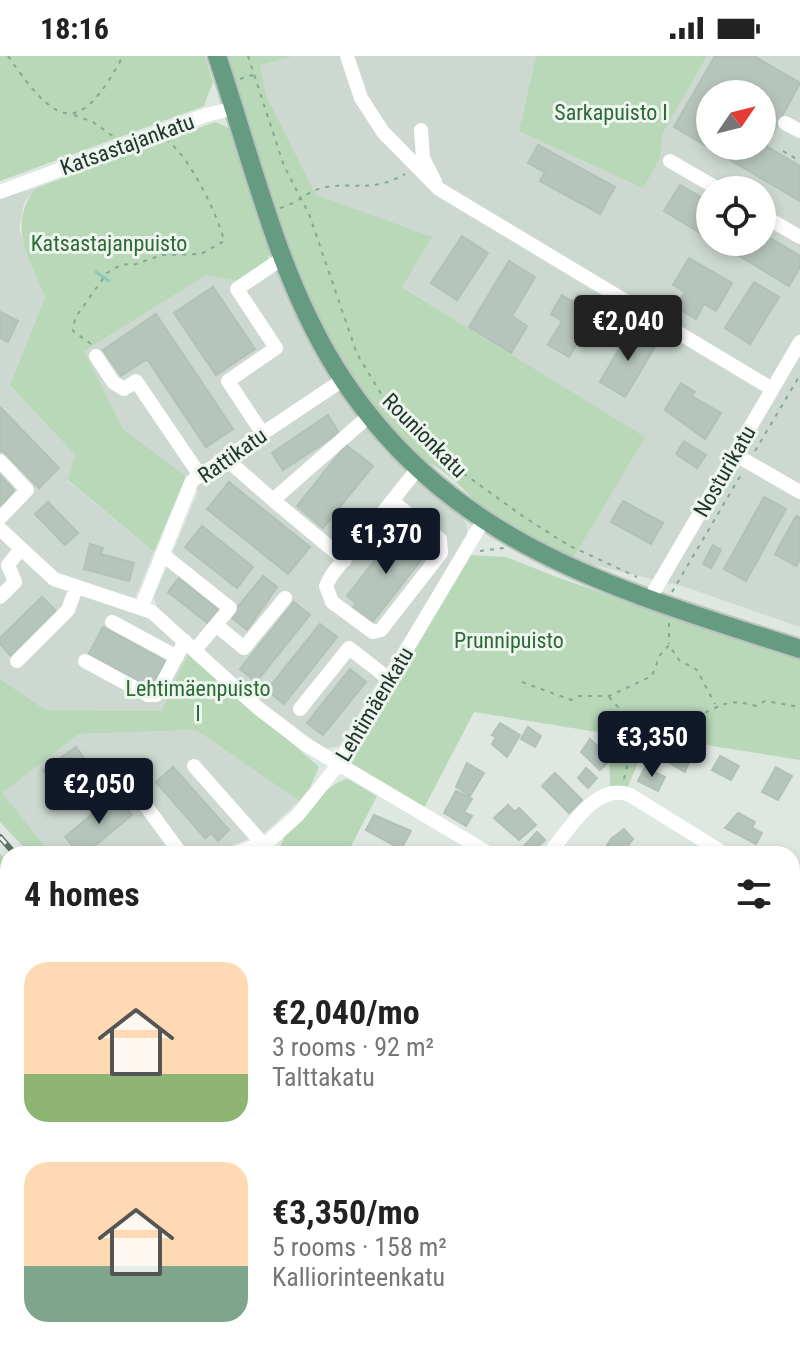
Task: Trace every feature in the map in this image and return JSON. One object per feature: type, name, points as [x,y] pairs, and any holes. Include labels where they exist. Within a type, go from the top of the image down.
[{"type":"main road","name":"Rounionkatu","points":[[217,56],[267,212],[318,334],[344,379],[370,415],[419,467],[483,521],[510,539],[578,573],[653,593],[669,607],[800,649]]},
{"type":"street","points":[[347,56],[361,98],[383,132],[415,169],[439,189],[772,389]]},
{"type":"street","name":"Katsastajankatu","points":[[0,192],[235,108]]},
{"type":"street","points":[[785,123],[800,131]]},
{"type":"street","points":[[421,130],[423,158],[439,189]]},
{"type":"street","points":[[670,161],[696,176]]},
{"type":"street","points":[[776,223],[800,237]]},
{"type":"street","points":[[263,434],[228,381],[276,348],[237,289],[284,257]]},
{"type":"street","name":"Nosturikatu","points":[[653,593],[800,342]]},
{"type":"street","points":[[96,356],[113,382],[124,389],[136,381],[199,474]]},
{"type":"street","name":"Rattikatu","points":[[141,608],[187,490],[199,474],[344,379]]},
{"type":"street","points":[[273,500],[370,415]]},
{"type":"street","points":[[734,454],[800,492]]},
{"type":"street","points":[[225,458],[345,560]]},
{"type":"street","points":[[0,461],[27,490],[0,518]]},
{"type":"street","points":[[392,501],[440,539],[441,553],[377,632],[369,631],[328,597],[329,580],[419,467]]},
{"type":"street","name":"Lehtimäenkatu","points":[[255,846],[266,842],[298,815],[338,765],[483,521]]},
{"type":"street","points":[[0,529],[54,579],[152,612],[258,708],[338,765],[476,846]]},
{"type":"street","points":[[0,597],[15,582],[8,565],[20,550]]},
{"type":"street","points":[[85,661],[152,696],[159,692],[177,657],[216,625],[230,608],[162,554]]},
{"type":"street","points":[[17,661],[68,610],[76,588]]},
{"type":"street","points":[[216,625],[244,648],[285,598]]},
{"type":"street","points":[[112,622],[177,657]]},
{"type":"street","points":[[300,709],[349,648],[389,679]]},
{"type":"street","points":[[116,765],[175,846]]},
{"type":"street","points":[[194,766],[270,846]]},
{"type":"street","points":[[556,846],[597,798],[622,792],[712,846]]},
{"type":"path","points":[[8,56],[39,96],[56,111],[93,122],[124,146]]},
{"type":"path","points":[[73,115],[88,109],[123,56]]},
{"type":"path","points":[[248,56],[284,166],[301,198],[357,354],[370,378],[410,431],[544,531],[653,593],[671,593],[800,375]]},
{"type":"path","points":[[96,356],[90,343],[73,331],[75,318],[107,273],[122,264],[133,265],[162,255],[201,254],[224,241],[218,213],[207,203],[188,162],[181,151],[158,134]]},
{"type":"path","points":[[783,151],[800,161]]},
{"type":"path","points":[[267,212],[312,191],[328,187],[370,188],[415,169]]},
{"type":"path","points":[[669,607],[669,645],[679,660],[697,670],[715,704]]},
{"type":"path","points":[[522,682],[571,700],[579,696],[609,696],[652,676],[660,655],[669,645]]},
{"type":"path","points":[[609,696],[615,708],[627,717],[631,750],[622,792]]},
{"type":"path","points":[[628,735],[649,717],[693,718],[715,704],[743,702],[756,706],[765,701],[800,707]]},
{"type":"shaded area","points":[[293,56],[536,56],[519,131],[660,158],[663,133],[707,56],[800,56],[800,627],[685,587],[572,560],[644,437],[401,286],[330,200],[316,195],[266,95],[260,64]]},
{"type":"shaded area","points":[[36,188],[24,203],[19,228],[45,297],[10,385],[75,455],[68,481],[154,552],[135,598],[60,575],[31,552],[0,519],[0,198]]},
{"type":"shaded area","points":[[267,262],[282,273],[370,429],[401,464],[462,516],[467,526],[467,536],[339,746],[325,749],[261,701],[157,610],[154,597],[198,492],[186,476],[123,429],[83,350],[206,274],[238,281]]},
{"type":"shaded area","points":[[0,537],[46,580],[148,616],[189,652],[161,711],[46,710],[0,679]]},
{"type":"shaded area","points":[[196,730],[299,801],[263,834],[229,846],[44,846],[1,793],[79,734]]},
{"type":"green space","points":[[0,56],[205,56],[213,82],[204,106],[0,181]]},
{"type":"green space","points":[[224,56],[293,56],[260,65],[266,95],[316,195],[432,237],[402,287],[645,437],[572,560],[496,519],[445,473],[419,458],[379,415],[347,369],[319,320],[296,269]]},
{"type":"green space","name":"Sarkapuisto I","points":[[536,56],[707,56],[663,133],[660,158],[643,188],[519,131]]},
{"type":"green space","name":"Katsastajanpuisto","points":[[215,122],[231,129],[271,250],[267,262],[238,281],[206,275],[84,351],[123,429],[186,476],[154,552],[68,480],[75,455],[10,385],[45,297],[24,242],[23,215],[36,188]]},
{"type":"green space","name":"Prunnipuisto","points":[[470,555],[506,557],[800,660],[800,760],[650,736],[627,788],[610,786],[609,734],[474,712],[424,808],[352,766],[349,759]]},
{"type":"green space","name":"Lehtimäenpuisto I","points":[[189,652],[319,767],[310,788],[299,801],[196,730],[79,734],[2,793],[45,846],[22,846],[0,822],[0,679],[46,710],[161,711]]},
{"type":"green space","points":[[348,779],[377,796],[351,846],[282,846],[297,819],[340,782]]},
{"type":"building","points":[[715,56],[754,56],[800,83],[776,127],[776,80],[701,80]]},
{"type":"building","points":[[696,89],[696,140],[674,127]]},
{"type":"building","points":[[538,145],[615,187],[600,214],[540,181],[545,172],[528,163]]},
{"type":"building","points":[[776,152],[800,166],[800,201],[776,187],[776,176],[757,176],[730,160],[776,160]]},
{"type":"building","points":[[680,185],[696,194],[696,230],[664,211]]},
{"type":"building","points":[[462,236],[488,253],[457,300],[431,283]]},
{"type":"building","points":[[776,241],[800,256],[800,267],[789,286],[739,256],[776,256]]},
{"type":"building","points":[[689,258],[732,283],[716,311],[704,304],[696,319],[676,307],[685,292],[673,285]]},
{"type":"building","points":[[509,261],[535,277],[512,316],[527,326],[511,353],[469,327]]},
{"type":"building","points":[[754,282],[779,297],[750,344],[725,328]]},
{"type":"building","points":[[213,287],[255,349],[216,375],[174,313]]},
{"type":"building","points":[[562,295],[573,302],[578,295],[598,308],[595,313],[606,320],[594,340],[583,334],[569,357],[548,345],[562,321],[551,314]]},
{"type":"building","points":[[0,312],[18,321],[8,342],[0,338]]},
{"type":"building","points":[[156,314],[233,429],[206,447],[147,359],[121,376],[103,350]]},
{"type":"building","points":[[630,330],[656,345],[625,397],[600,382]]},
{"type":"building","points":[[681,383],[695,392],[692,396],[721,413],[705,439],[665,410]]},
{"type":"building","points":[[0,407],[59,468],[39,488],[2,450],[0,452]]},
{"type":"building","points":[[328,415],[339,433],[283,470],[272,453]]},
{"type":"building","points":[[684,441],[706,455],[697,468],[676,454]]},
{"type":"building","points":[[346,445],[373,466],[323,528],[297,506]]},
{"type":"building","points":[[0,475],[14,490],[0,509]]},
{"type":"building","points":[[229,482],[310,547],[288,574],[207,509]]},
{"type":"building","points":[[764,497],[786,509],[746,581],[724,569]]},
{"type":"building","points":[[623,501],[663,523],[651,544],[611,522]]},
{"type":"building","points":[[48,502],[78,533],[65,545],[35,514]]},
{"type":"building","points":[[796,516],[800,518],[800,559],[796,566],[775,554]]},
{"type":"building","points":[[202,526],[253,567],[237,588],[185,547]]},
{"type":"building","points":[[400,528],[429,550],[370,625],[351,610],[356,603],[347,596]]},
{"type":"building","points":[[90,544],[103,548],[101,554],[134,563],[129,581],[84,569]]},
{"type":"building","points":[[713,545],[721,550],[711,568],[703,564]]},
{"type":"building","points":[[263,576],[277,587],[247,630],[230,616]]},
{"type":"building","points":[[179,578],[221,612],[210,625],[168,592]]},
{"type":"building","points":[[42,597],[58,613],[12,657],[0,644],[0,638]]},
{"type":"building","points":[[294,602],[310,615],[256,682],[240,669]]},
{"type":"building","points":[[320,624],[337,637],[284,704],[267,690]]},
{"type":"building","points":[[103,627],[165,661],[151,688],[88,655]]},
{"type":"building","points":[[350,669],[366,682],[323,735],[307,723]]},
{"type":"building","points":[[500,723],[520,735],[507,757],[492,744],[496,737],[492,735]]},
{"type":"building","points":[[528,727],[541,736],[535,747],[521,739]]},
{"type":"building","points":[[590,739],[605,753],[602,756],[608,762],[600,770],[581,752]]},
{"type":"building","points":[[681,743],[694,750],[685,772],[666,761],[675,749],[683,755],[686,751],[680,747]]},
{"type":"building","points":[[76,747],[91,768],[59,792],[43,770]]},
{"type":"building","points":[[720,756],[739,766],[731,780],[712,770]]},
{"type":"building","points":[[467,763],[484,773],[470,796],[456,787]]},
{"type":"building","points":[[173,767],[229,830],[218,841],[211,833],[205,838],[156,782]]},
{"type":"building","points":[[645,767],[665,777],[658,791],[638,781]]},
{"type":"building","points":[[776,767],[792,776],[778,800],[762,792]]},
{"type":"building","points":[[586,768],[597,778],[588,788],[578,778]]},
{"type":"building","points":[[555,773],[582,800],[569,813],[542,786]]},
{"type":"building","points":[[456,791],[472,799],[464,812],[472,816],[466,826],[444,813]]},
{"type":"building","points":[[115,795],[132,815],[95,846],[72,846],[65,837]]},
{"type":"building","points":[[508,805],[515,812],[519,808],[536,825],[519,840],[494,818]]},
{"type":"building","points":[[738,813],[755,822],[752,828],[762,833],[756,844],[725,828]]},
{"type":"building","points":[[374,815],[411,831],[403,846],[395,846],[366,830]]},
{"type":"building","points":[[624,829],[633,839],[628,846],[607,846]]},
{"type":"building","points":[[537,832],[545,840],[539,846],[524,846]]},
{"type":"waterway","points":[[96,272],[109,281]]},
{"type":"railway","points":[[0,837],[8,846]]}]
